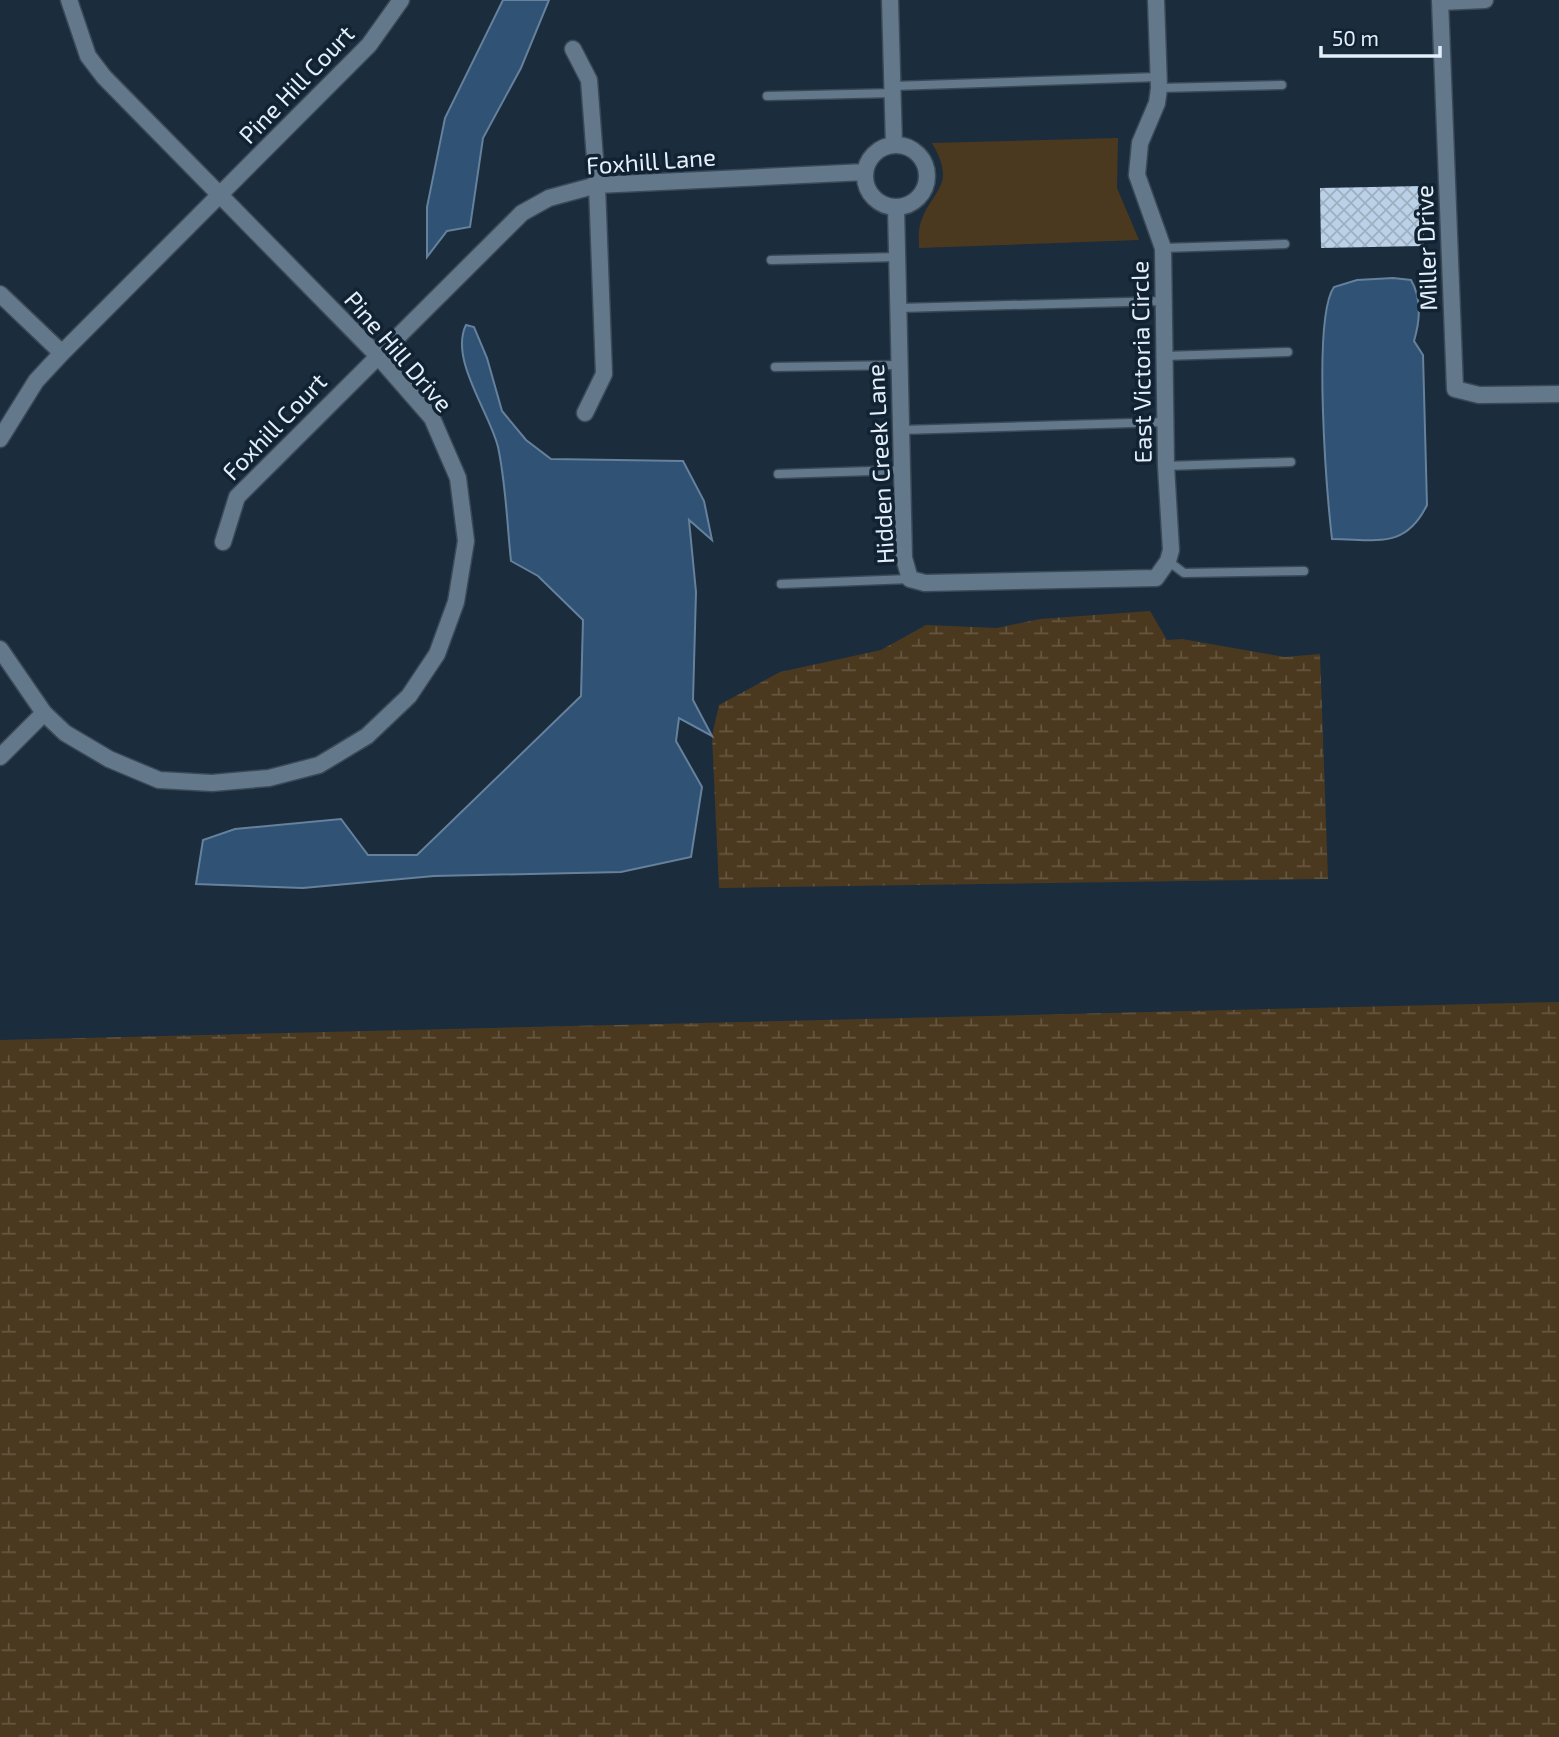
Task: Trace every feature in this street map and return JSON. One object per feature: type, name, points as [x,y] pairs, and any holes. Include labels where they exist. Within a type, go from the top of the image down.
[{"type":"street","name":"Pine Hill Drive","points":[[0,649],[44,713],[65,733],[87,746],[159,780],[212,783],[269,778],[319,765],[367,736],[409,696],[438,654],[456,602],[466,541],[458,478],[432,418],[377,355],[219,198],[104,77],[88,56],[69,0]]},
{"type":"street","name":"Pine Hill Court","points":[[219,198],[369,45],[401,0]]},
{"type":"street","points":[[890,0],[894,145]]},
{"type":"street","name":"East Victoria Circle","points":[[1156,0],[1159,83],[1157,103],[1140,143],[1137,174],[1163,247],[1166,466],[1171,550],[1168,561]]},
{"type":"street","points":[[1440,1],[1486,0]]},
{"type":"street","name":"Miller Drive","points":[[1440,1],[1455,389],[1479,395],[1559,394]]},
{"type":"street","points":[[573,49],[589,80],[597,185],[604,374],[585,413]]},
{"type":"street","points":[[894,145],[913,150],[925,165],[927,175],[922,194],[906,205],[896,207],[877,200],[870,192],[865,172],[875,153],[894,145]]},
{"type":"street","name":"Foxhill Lane","points":[[377,355],[522,213],[550,198],[597,185],[865,172]]},
{"type":"street","points":[[0,439],[36,381],[219,198]]},
{"type":"street","name":"Hidden Creek Lane","points":[[896,207],[904,558],[911,579],[925,583],[1156,578],[1168,561]]},
{"type":"street","points":[[0,294],[62,353]]},
{"type":"street","name":"Foxhill Court","points":[[223,542],[237,497],[377,355]]},
{"type":"street","points":[[0,757],[44,713]]},
{"type":"lane","points":[[767,96],[894,89],[1159,83],[1282,85]]},
{"type":"lane","points":[[1163,247],[1285,244]]},
{"type":"lane","points":[[771,260],[898,257]]},
{"type":"lane","points":[[899,308],[1164,301]]},
{"type":"lane","points":[[1165,356],[1288,352]]},
{"type":"lane","points":[[775,367],[899,365]]},
{"type":"lane","points":[[902,430],[1165,422]]},
{"type":"lane","points":[[1166,466],[1291,462]]},
{"type":"lane","points":[[778,474],[903,470]]},
{"type":"lane","points":[[1168,561],[1184,573],[1304,570]]},
{"type":"lane","points":[[781,584],[911,579]]},
{"type":"green space","points":[[1118,138],[1117,188],[1139,240],[919,248],[920,225],[943,179],[943,170],[932,143]]},
{"type":"green space","points":[[1150,611],[1167,640],[1182,639],[1285,657],[1320,654],[1328,879],[719,888],[712,736],[719,705],[780,672],[881,650],[926,625],[997,628],[1040,619]]},
{"type":"green space","points":[[1559,1002],[1559,1737],[0,1737],[0,1040]]},
{"type":"water","points":[[503,0],[549,0],[521,68],[483,138],[470,227],[447,231],[427,257],[427,207],[445,118]]},
{"type":"water","points":[[1357,280],[1411,280],[1418,302],[1419,318],[1414,341],[1423,355],[1427,505],[1409,529],[1399,536],[1376,540],[1332,539],[1322,369],[1327,305],[1334,287]]},
{"type":"water","points":[[466,325],[474,327],[487,358],[502,411],[526,440],[551,459],[683,461],[704,501],[712,540],[689,520],[696,592],[693,700],[712,736],[679,718],[676,741],[702,787],[691,857],[621,872],[434,876],[303,888],[196,884],[203,840],[235,829],[341,819],[368,855],[417,855],[581,696],[583,620],[538,576],[511,561],[501,461],[494,433],[467,370],[462,339]]},
{"type":"building","points":[[1423,186],[1424,246],[1321,248],[1320,188]]}]
